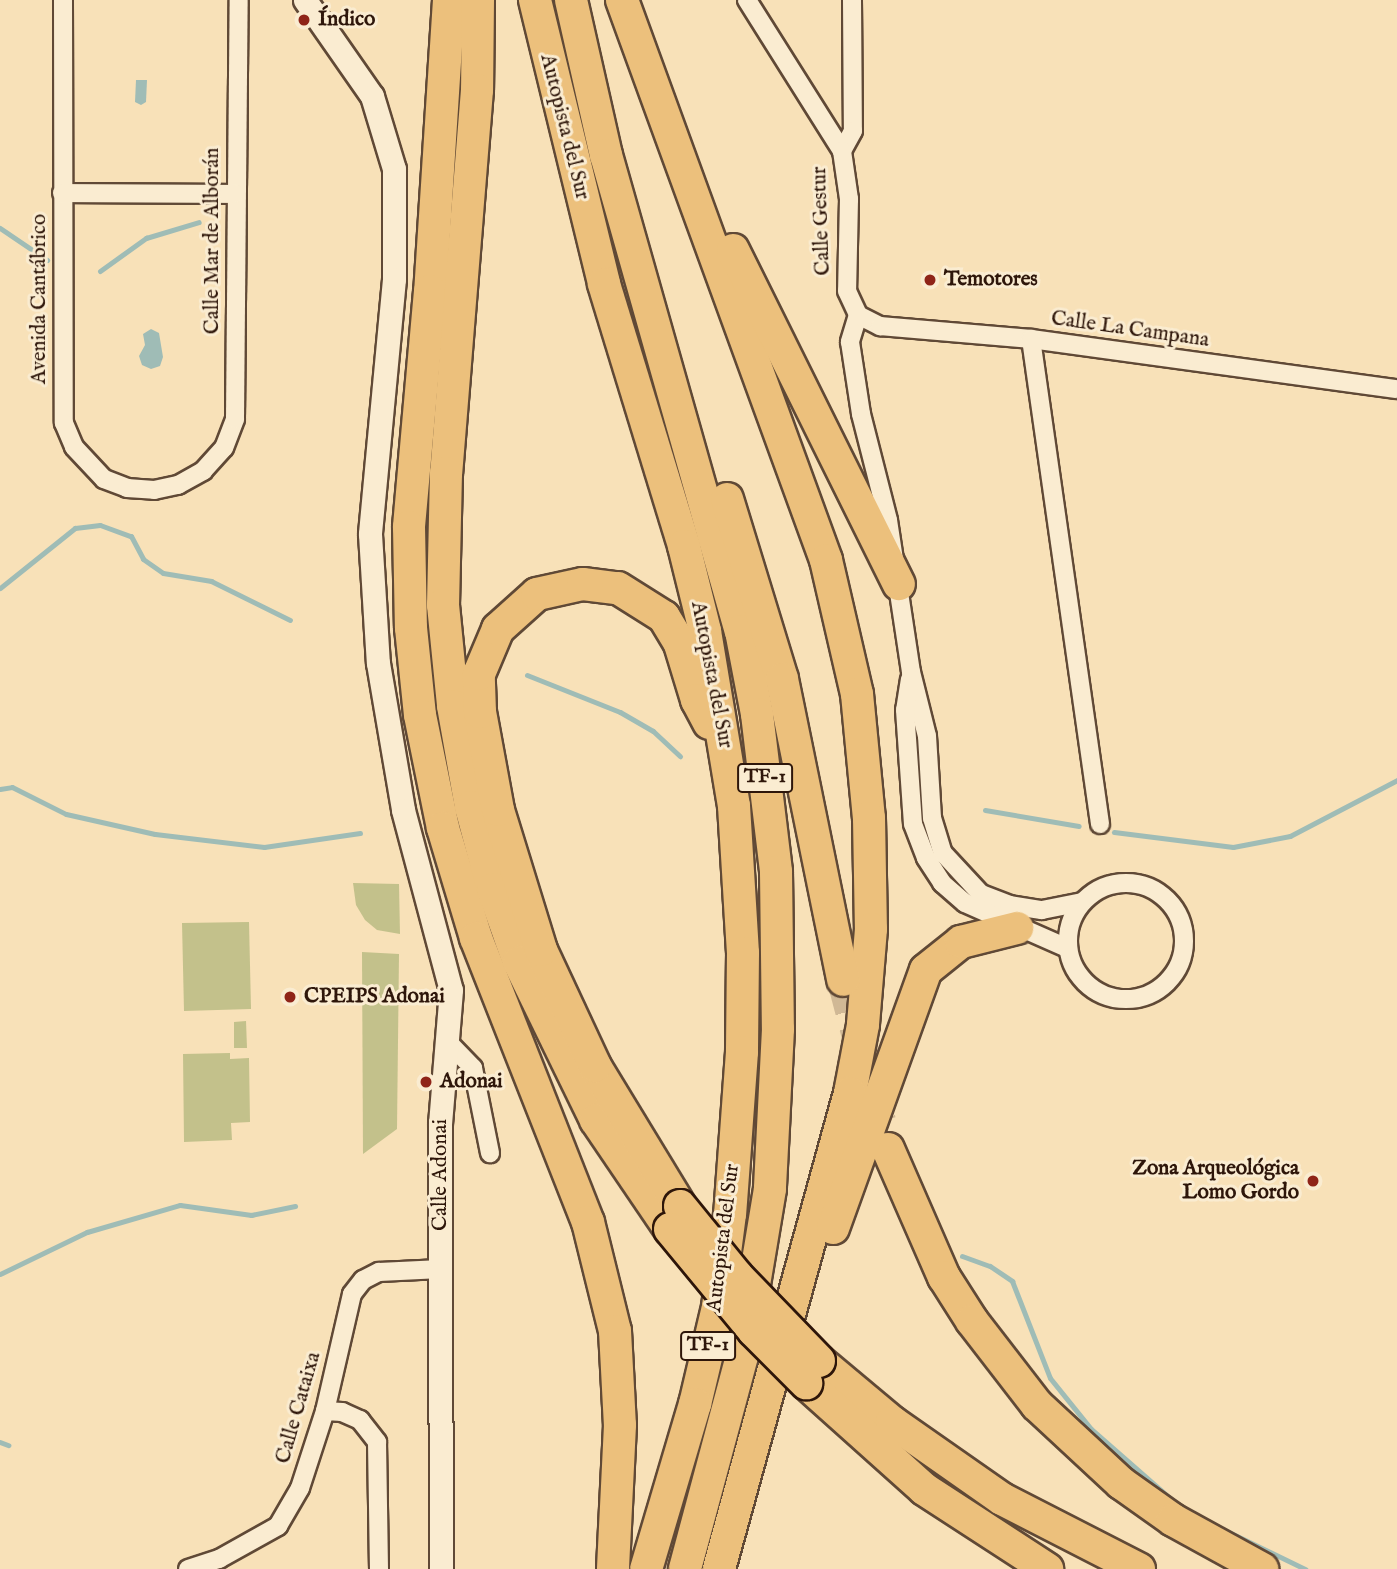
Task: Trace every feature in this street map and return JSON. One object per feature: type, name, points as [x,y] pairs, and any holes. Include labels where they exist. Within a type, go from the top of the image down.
[{"type":"highway","points":[[449,0],[409,527],[411,628],[420,715],[443,828],[476,938],[588,1222],[615,1331],[621,1425],[612,1569]]},
{"type":"highway","points":[[478,0],[477,90],[446,473],[443,605],[453,705],[471,807],[493,889],[519,962],[596,1120],[675,1217],[737,1276],[813,1372],[925,1489],[1047,1569]]},
{"type":"highway","name":"Autopista del Sur","points":[[535,0],[600,271],[684,546],[727,755],[743,953],[742,1052],[730,1214],[718,1307],[695,1404],[646,1569]]},
{"type":"highway","name":"Autopista del Sur","points":[[571,0],[606,155],[687,427],[741,631],[757,714],[775,873],[779,958],[770,1189],[759,1265],[722,1445],[685,1569]]},
{"type":"highway","points":[[622,0],[647,75],[827,560],[857,694],[869,818],[871,929],[863,1025],[850,1093],[772,1387],[719,1569]]},
{"type":"highway","points":[[647,75],[899,584]]},
{"type":"highway","points":[[687,427],[724,490],[782,679],[844,980]]},
{"type":"highway","points":[[675,1217],[594,1066],[541,950],[498,810],[480,712],[479,674],[498,629],[537,594],[583,584],[618,588],[664,618],[680,644],[697,700],[727,755]]},
{"type":"highway","points":[[772,1387],[926,970],[961,942],[1017,928]]},
{"type":"highway","points":[[888,1149],[944,1277],[972,1321],[1037,1405],[1121,1483],[1173,1520],[1262,1569]]},
{"type":"highway","points":[[813,1372],[892,1422],[1002,1499],[1139,1569]]},
{"type":"street","name":"Avenida Cantábrico","points":[[63,0],[64,423],[74,447],[104,479],[127,488],[154,490],[178,485],[203,471]]},
{"type":"street","name":"Calle Mar de Alborán","points":[[203,471],[224,449],[235,419],[234,194],[239,0]]},
{"type":"street","name":"Calle Adonai","points":[[305,0],[372,96],[394,169],[394,279],[370,534],[378,663],[403,810],[451,990],[440,1125],[441,1569]]},
{"type":"street","points":[[747,0],[842,151]]},
{"type":"street","name":"Calle Gestur","points":[[852,0],[853,131],[842,151],[849,199],[847,291],[858,315]]},
{"type":"street","points":[[62,193],[234,194]]},
{"type":"street","points":[[858,315],[850,342],[899,584],[911,672],[927,736],[932,817],[943,853],[961,877],[981,894],[1009,905],[1042,910],[1082,902],[1104,887],[1130,882],[1156,890],[1175,908],[1185,933],[1182,959],[1168,982],[1146,997],[1120,1000],[1095,992],[1076,973],[1067,948],[1070,923],[1082,902]]},
{"type":"street","name":"Calle La Campana","points":[[858,315],[880,326],[1031,340],[1397,389]]},
{"type":"street","points":[[1031,340],[1100,824]]},
{"type":"street","points":[[911,672],[905,710],[913,824],[926,858],[942,883],[965,903],[1067,948]]},
{"type":"street","points":[[446,1040],[473,1068],[490,1153]]},
{"type":"street","name":"Calle Cataixa","points":[[188,1569],[219,1559],[278,1526],[300,1488],[325,1411],[352,1294],[363,1280],[379,1272],[440,1269]]},
{"type":"street","points":[[325,1411],[342,1412],[360,1420],[377,1442],[379,1569]]},
{"type":"shaded area","points":[[353,883],[399,884],[400,934],[377,930],[365,920],[356,905]]},
{"type":"shaded area","points":[[249,922],[251,1009],[184,1011],[182,923]]},
{"type":"shaded area","points":[[362,952],[399,954],[397,1129],[363,1154]]},
{"type":"shaded area","points":[[246,1021],[247,1048],[234,1048],[234,1022]]},
{"type":"shaded area","points":[[230,1053],[230,1059],[249,1058],[250,1122],[231,1123],[232,1140],[184,1142],[183,1054]]},
{"type":"water","points":[[136,80],[147,80],[146,102],[141,105],[135,102]]},
{"type":"water","points":[[151,329],[159,333],[163,357],[160,366],[151,369],[142,365],[139,356],[145,345],[143,334]]},
{"type":"waterway","points":[[100,271],[146,238],[199,222]]},
{"type":"waterway","points":[[0,228],[47,260]]},
{"type":"waterway","points":[[0,588],[75,528],[100,525],[131,536],[143,559],[163,573],[211,581],[290,620]]},
{"type":"waterway","points":[[527,675],[620,712],[653,731],[680,756]]},
{"type":"waterway","points":[[1114,832],[1233,847],[1290,836],[1397,780]]},
{"type":"waterway","points":[[0,789],[12,787],[66,814],[155,834],[264,847],[360,833]]},
{"type":"waterway","points":[[985,810],[1079,826]]},
{"type":"waterway","points":[[0,1274],[87,1232],[180,1205],[251,1215],[295,1206]]},
{"type":"waterway","points":[[962,1256],[990,1266],[1012,1281],[1050,1378],[1091,1429],[1172,1500]]},
{"type":"waterway","points":[[0,1442],[8,1445]]},
{"type":"waterway","points":[[1210,1523],[1305,1569]]},
{"type":"tunnel","points":[[843,980],[880,1121]]},
{"type":"place","name":"Índico","points":[[304,20]]},
{"type":"place","name":"Temotores","points":[[930,280]]},
{"type":"place","name":"CPEIPS Adonai","points":[[290,997]]},
{"type":"place","name":"Adonai","points":[[426,1082]]},
{"type":"place","name":"Zona Arqueológica Lomo Gordo","points":[[1313,1181]]}]
